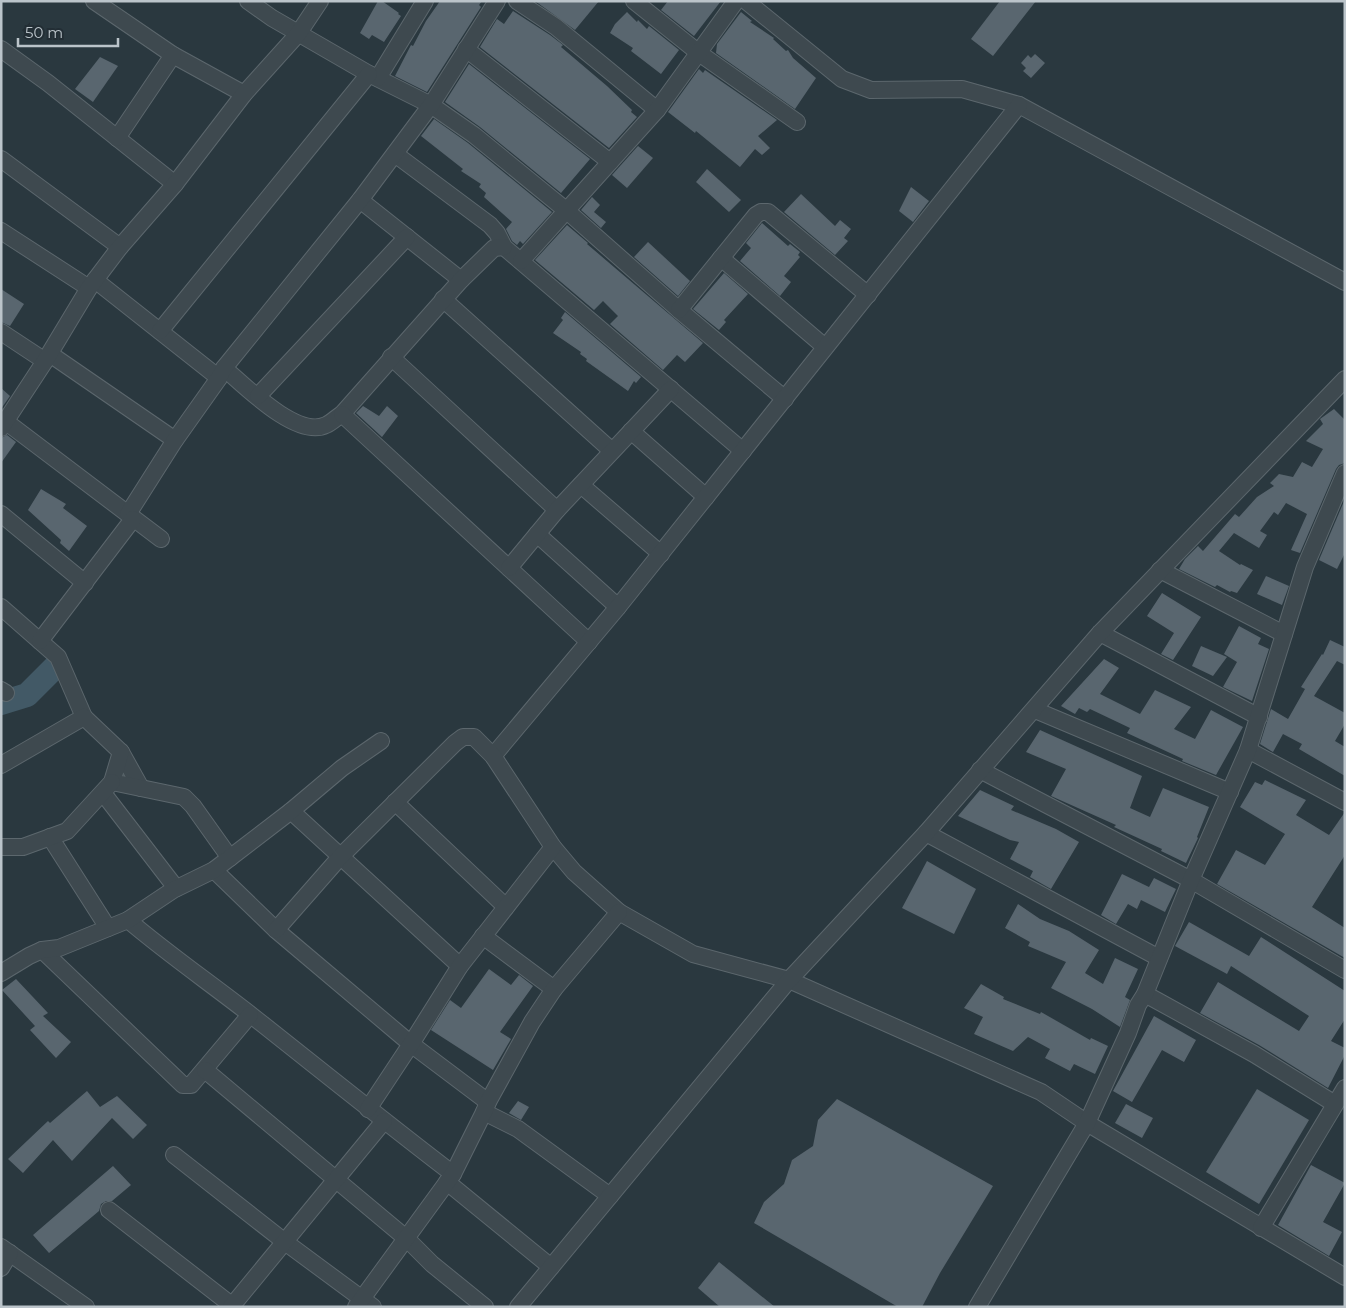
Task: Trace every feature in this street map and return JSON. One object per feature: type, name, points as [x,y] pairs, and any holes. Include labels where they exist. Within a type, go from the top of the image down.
[{"type":"street","points":[[94,1],[173,55],[244,94]]},
{"type":"street","points":[[248,1],[298,34],[373,76],[431,105],[474,135],[566,211],[679,310],[785,399]]},
{"type":"street","points":[[161,539],[3,424],[92,284],[120,247],[175,184],[244,94],[298,34],[320,1]]},
{"type":"street","points":[[160,331],[373,76],[425,1]]},
{"type":"street","points":[[40,641],[85,583],[131,517],[175,440],[221,373],[360,200],[431,105],[496,1]]},
{"type":"street","points":[[517,1],[556,27],[657,110]]},
{"type":"street","points":[[634,1],[699,53],[797,122]]},
{"type":"street","points":[[521,261],[657,110],[736,1]]},
{"type":"street","points":[[746,1],[842,79],[871,90],[962,89],[1020,105],[1345,282]]},
{"type":"street","points":[[1,49],[48,83],[175,184]]},
{"type":"street","points":[[466,49],[610,162]]},
{"type":"street","points":[[117,138],[173,55]]},
{"type":"street","points":[[493,756],[661,554],[1020,105]]},
{"type":"street","points":[[394,154],[490,225],[498,234],[504,247],[743,451]]},
{"type":"street","points":[[1,159],[120,247]]},
{"type":"street","points":[[360,200],[461,280]]},
{"type":"street","points":[[679,310],[756,215],[761,212],[768,212],[868,295]]},
{"type":"street","points":[[1,231],[92,284],[221,373],[258,396],[286,420],[311,428],[325,426],[342,414],[461,280],[494,248],[504,247]]},
{"type":"street","points":[[258,396],[407,237]]},
{"type":"street","points":[[721,258],[825,347]]},
{"type":"street","points":[[443,299],[612,451]]},
{"type":"street","points":[[1,332],[47,357],[175,440]]},
{"type":"street","points":[[391,357],[557,510]]},
{"type":"street","points":[[518,1307],[789,980],[926,833],[1035,710],[1100,633],[1345,379]]},
{"type":"street","points":[[508,568],[557,510],[671,389]]},
{"type":"street","points":[[342,414],[589,642]]},
{"type":"street","points":[[631,431],[706,496]]},
{"type":"street","points":[[977,1307],[1088,1123],[1138,1005],[1145,994],[1248,750],[1305,567],[1345,473]]},
{"type":"street","points":[[581,485],[661,554]]},
{"type":"street","points":[[1,514],[85,583]]},
{"type":"street","points":[[537,534],[618,607]]},
{"type":"street","points":[[1160,570],[1284,634]]},
{"type":"street","points":[[1,607],[58,657],[84,717],[121,752],[141,788]]},
{"type":"street","points":[[1100,633],[1259,717]]},
{"type":"street","points":[[1035,710],[1230,792]]},
{"type":"street","points":[[1,765],[84,717]]},
{"type":"street","points":[[276,930],[341,856],[395,802],[463,737],[474,737],[493,756],[553,847],[574,872],[620,912],[693,954],[789,980],[1041,1092],[1088,1123],[1345,1277]]},
{"type":"street","points":[[1,973],[42,950],[59,948],[128,920],[176,888],[214,870],[291,811],[342,768],[381,741]]},
{"type":"street","points":[[1248,750],[1345,802]]},
{"type":"street","points":[[1,846],[23,847],[67,831],[107,788],[121,752]]},
{"type":"street","points":[[980,770],[1192,880],[1345,970]]},
{"type":"street","points":[[107,788],[141,788],[184,798],[193,806],[230,858]]},
{"type":"street","points":[[107,788],[176,888]]},
{"type":"street","points":[[395,802],[506,907]]},
{"type":"street","points":[[291,811],[460,966]]},
{"type":"street","points":[[926,833],[1159,958]]},
{"type":"street","points":[[50,837],[108,928]]},
{"type":"street","points":[[368,1109],[460,966],[553,847]]},
{"type":"street","points":[[214,870],[276,930],[486,1107],[610,1196]]},
{"type":"street","points":[[174,1155],[364,1304],[450,1178],[532,1022],[554,989],[620,912]]},
{"type":"street","points":[[128,920],[384,1122],[551,1267]]},
{"type":"street","points":[[483,936],[554,989]]},
{"type":"street","points":[[42,950],[183,1084],[191,1084],[250,1015]]},
{"type":"street","points":[[1145,994],[1254,1054],[1335,1104]]},
{"type":"street","points":[[204,1070],[407,1239],[432,1264],[485,1307]]},
{"type":"street","points":[[1261,1228],[1345,1088]]},
{"type":"street","points":[[109,1210],[232,1306],[334,1179],[384,1122]]},
{"type":"street","points":[[1,1268],[5,1250],[86,1307]]},
{"type":"building","points":[[378,1],[382,1],[401,16],[384,42],[372,35],[369,39],[360,33]]},
{"type":"building","points":[[440,1],[482,1],[479,5],[481,7],[427,92],[395,76],[411,45],[413,46],[426,21]]},
{"type":"building","points":[[535,1],[599,1],[575,30]]},
{"type":"building","points":[[668,1],[721,1],[694,36],[661,10]]},
{"type":"building","points":[[1000,1],[1036,1],[993,56],[971,39]]},
{"type":"building","points":[[513,11],[563,45],[561,47],[607,86],[637,117],[609,148],[480,47],[497,19],[504,24]]},
{"type":"building","points":[[627,12],[637,22],[638,20],[647,29],[649,26],[679,50],[661,74],[631,51],[633,48],[610,33],[615,24]]},
{"type":"building","points":[[741,12],[752,21],[750,22],[774,38],[786,51],[788,50],[793,58],[816,78],[795,109],[716,53],[717,44]]},
{"type":"building","points":[[1035,54],[1045,63],[1031,78],[1023,71],[1026,68],[1021,63],[1028,55],[1031,58]]},
{"type":"building","points":[[100,57],[118,66],[93,102],[75,89]]},
{"type":"building","points":[[469,64],[590,159],[561,193],[480,127],[445,102]]},
{"type":"building","points":[[699,69],[703,73],[705,70],[777,120],[758,136],[770,148],[762,155],[755,149],[740,167],[696,131],[695,133],[668,112]]},
{"type":"building","points":[[434,119],[468,143],[552,212],[523,244],[520,241],[517,245],[512,241],[506,229],[512,222],[484,197],[486,193],[479,187],[481,184],[461,171],[463,169],[421,136]]},
{"type":"building","points":[[638,146],[653,158],[627,188],[612,175]]},
{"type":"building","points":[[707,169],[741,200],[729,212],[696,182]]},
{"type":"building","points":[[911,187],[929,201],[913,222],[899,211]]},
{"type":"building","points":[[801,194],[835,226],[840,220],[851,229],[844,238],[848,241],[835,255],[784,212]]},
{"type":"building","points":[[592,197],[600,205],[594,212],[606,222],[601,228],[581,210]]},
{"type":"building","points":[[762,223],[788,246],[790,244],[800,252],[798,255],[800,257],[784,276],[791,282],[780,296],[740,261],[751,248],[746,243]]},
{"type":"building","points":[[567,225],[703,343],[685,362],[677,355],[663,370],[610,324],[618,316],[603,301],[594,310],[535,260]]},
{"type":"building","points":[[648,242],[690,281],[678,296],[634,257]]},
{"type":"building","points":[[724,273],[748,294],[724,320],[726,322],[719,330],[693,309]]},
{"type":"building","points":[[1,289],[24,304],[10,326],[1,322]]},
{"type":"building","points":[[565,312],[641,377],[636,383],[634,381],[628,391],[586,361],[587,359],[580,354],[581,352],[553,333],[563,320],[561,318]]},
{"type":"building","points":[[1,388],[10,396],[1,409]]},
{"type":"building","points":[[363,406],[379,416],[387,406],[398,416],[382,437],[356,413]]},
{"type":"building","points":[[1334,409],[1345,420],[1345,463],[1339,465],[1336,469],[1300,553],[1291,550],[1307,514],[1286,503],[1278,515],[1274,512],[1260,531],[1267,535],[1259,548],[1234,533],[1219,551],[1240,565],[1253,570],[1237,593],[1230,592],[1217,585],[1215,587],[1179,569],[1185,559],[1198,546],[1203,551],[1235,514],[1239,517],[1257,497],[1274,486],[1270,483],[1279,474],[1293,477],[1302,462],[1312,467],[1323,449],[1306,441],[1323,424],[1320,419]]},
{"type":"building","points":[[7,435],[16,442],[1,463],[1,438]]},
{"type":"building","points":[[41,489],[66,504],[63,508],[87,526],[69,551],[60,543],[61,540],[28,510]]},
{"type":"building","points":[[1345,499],[1345,553],[1337,569],[1319,560]]},
{"type":"building","points":[[1266,576],[1289,586],[1282,605],[1257,594]]},
{"type":"building","points":[[1162,593],[1201,617],[1173,660],[1161,654],[1174,633],[1147,616]]},
{"type":"building","points":[[1239,626],[1261,638],[1258,644],[1269,649],[1252,701],[1223,687],[1237,662],[1224,654]]},
{"type":"building","points":[[1330,640],[1345,647],[1345,665],[1337,661],[1314,696],[1345,713],[1345,724],[1335,741],[1345,747],[1345,776],[1299,749],[1302,744],[1283,734],[1273,752],[1260,744],[1271,709],[1288,719],[1305,689],[1301,687],[1323,655]]},
{"type":"building","points":[[1201,646],[1227,657],[1213,676],[1192,666]]},
{"type":"building","points":[[1104,659],[1119,668],[1100,694],[1140,714],[1155,690],[1191,707],[1174,729],[1195,739],[1211,710],[1243,727],[1216,775],[1182,761],[1183,759],[1127,733],[1130,728],[1090,709],[1087,712],[1079,708],[1075,714],[1061,706]]},
{"type":"building","points":[[1040,730],[1142,776],[1130,808],[1150,817],[1163,788],[1209,807],[1198,838],[1186,863],[1161,851],[1162,849],[1114,827],[1116,825],[1051,796],[1066,769],[1026,752]]},
{"type":"building","points":[[1265,780],[1306,800],[1296,815],[1329,835],[1345,812],[1345,855],[1312,907],[1345,928],[1345,958],[1217,884],[1236,850],[1265,865],[1285,834],[1240,807],[1255,782],[1262,785]]},
{"type":"building","points":[[980,790],[1014,806],[1011,810],[1056,829],[1079,842],[1051,889],[1030,877],[1033,871],[1010,859],[1019,842],[1010,840],[958,816]]},
{"type":"building","points":[[927,861],[976,889],[954,934],[902,908]]},
{"type":"building","points":[[1122,874],[1149,887],[1154,878],[1176,889],[1165,912],[1141,900],[1137,909],[1128,904],[1116,924],[1101,915]]},
{"type":"building","points":[[1018,904],[1040,919],[1069,931],[1099,950],[1085,973],[1103,984],[1115,958],[1138,969],[1125,997],[1130,1000],[1120,1027],[1092,1009],[1051,988],[1066,962],[1028,946],[1030,942],[1005,928]]},
{"type":"building","points":[[1189,922],[1249,956],[1261,937],[1345,991],[1345,1019],[1331,1041],[1345,1048],[1345,1055],[1328,1088],[1259,1045],[1200,1013],[1218,982],[1299,1031],[1309,1016],[1231,966],[1227,974],[1175,946]]},
{"type":"building","points":[[489,969],[511,985],[519,975],[533,986],[500,1032],[511,1039],[493,1070],[431,1030],[450,1000],[461,1008]]},
{"type":"building","points":[[16,979],[48,1013],[43,1016],[71,1042],[56,1058],[30,1030],[35,1026],[2,990]]},
{"type":"building","points":[[981,984],[1004,997],[1003,999],[1040,1014],[1041,1012],[1090,1040],[1091,1038],[1108,1046],[1095,1074],[1074,1064],[1070,1071],[1045,1058],[1050,1049],[1028,1037],[1013,1051],[974,1034],[983,1017],[964,1008]]},
{"type":"building","points":[[1154,1016],[1196,1040],[1184,1062],[1162,1050],[1132,1102],[1113,1091]]},
{"type":"building","points":[[1257,1089],[1309,1120],[1259,1204],[1206,1172]]},
{"type":"building","points":[[87,1091],[100,1107],[117,1096],[147,1125],[133,1139],[112,1118],[72,1161],[53,1140],[23,1173],[8,1159],[48,1121],[50,1123]]},
{"type":"building","points":[[837,1099],[993,1186],[940,1273],[922,1307],[898,1307],[754,1223],[764,1202],[784,1184],[792,1160],[813,1146],[818,1120]]},
{"type":"building","points":[[518,1101],[529,1107],[521,1120],[509,1113]]},
{"type":"building","points":[[1126,1104],[1153,1118],[1142,1138],[1115,1123]]},
{"type":"building","points":[[1311,1165],[1345,1183],[1323,1222],[1342,1232],[1329,1256],[1278,1225]]},
{"type":"building","points":[[113,1166],[131,1185],[112,1201],[106,1201],[101,1204],[99,1211],[49,1253],[33,1235]]},
{"type":"building","points":[[719,1262],[775,1307],[720,1307],[698,1288]]},
{"type":"waterway","points":[[1,703],[27,695],[55,667]]}]
